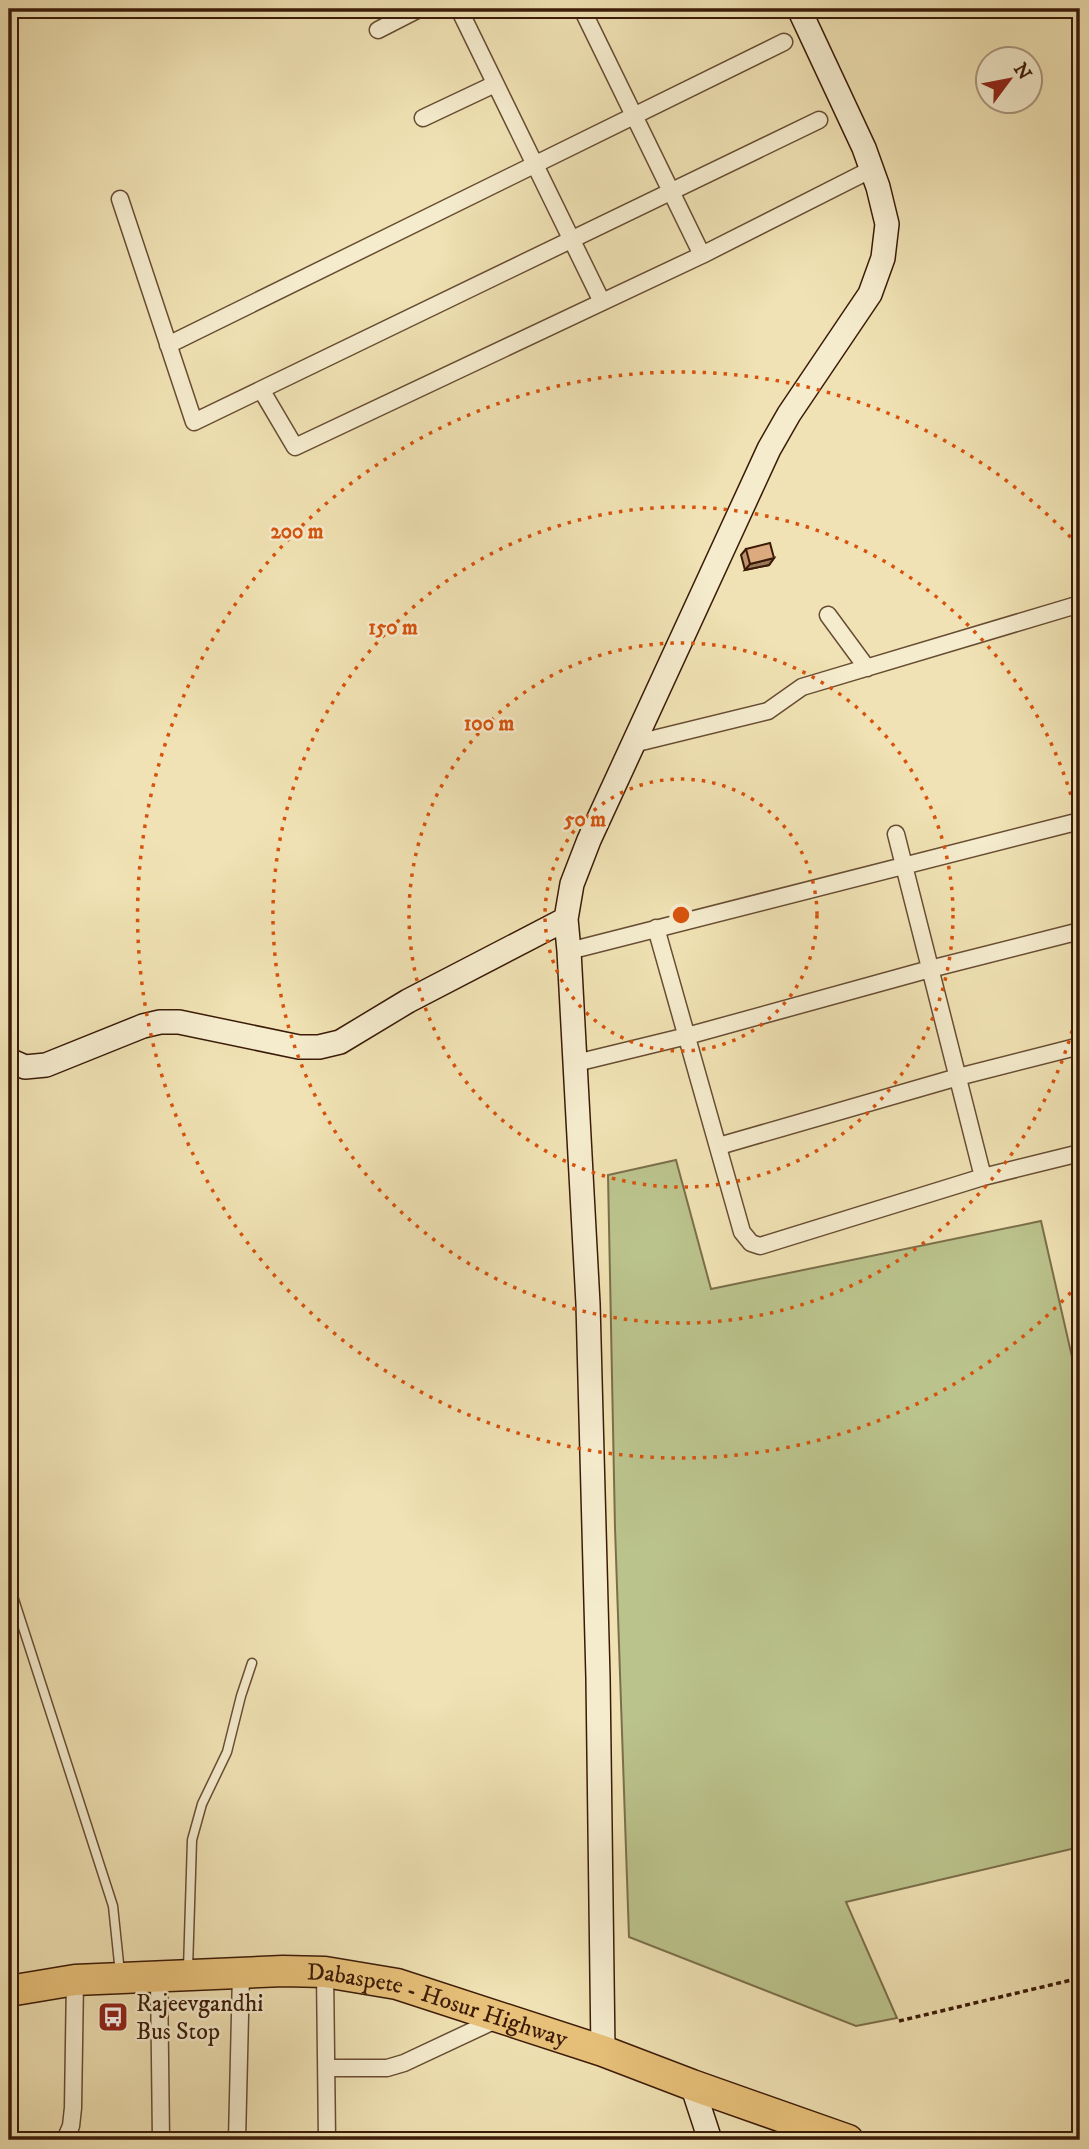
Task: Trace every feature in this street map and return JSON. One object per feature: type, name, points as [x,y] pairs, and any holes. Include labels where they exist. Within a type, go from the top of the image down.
[{"type":"highway","name":"Dabaspete - Hosur Highway","points":[[9,1991],[75,1980],[325,1972],[397,1984],[603,2051],[848,2140]]},
{"type":"street","points":[[378,30],[419,9]]},
{"type":"street","points":[[458,9],[602,302]]},
{"type":"street","points":[[582,9],[702,255]]},
{"type":"street","points":[[603,2051],[598,1678],[588,1304],[566,919],[572,884],[585,851],[769,449],[789,414],[870,294],[883,258],[887,224],[872,169],[799,9]]},
{"type":"street","points":[[168,345],[784,42]]},
{"type":"street","points":[[423,118],[495,84]]},
{"type":"street","points":[[120,199],[194,422],[819,120]]},
{"type":"street","points":[[262,391],[295,447],[702,255],[872,169]]},
{"type":"street","points":[[633,744],[768,711],[802,687],[1080,604]]},
{"type":"street","points":[[828,615],[867,668]]},
{"type":"street","points":[[569,951],[1080,821]]},
{"type":"street","points":[[896,834],[983,1177]]},
{"type":"street","points":[[9,1060],[25,1067],[46,1065],[143,1026],[160,1022],[179,1022],[299,1048],[340,1042],[408,1001],[566,919]]},
{"type":"street","points":[[656,928],[742,1233],[751,1243],[760,1246],[983,1177],[1080,1153]]},
{"type":"street","points":[[576,1063],[1080,931]]},
{"type":"street","points":[[719,1146],[958,1077],[1080,1046]]},
{"type":"street","points":[[325,1972],[327,2140]]},
{"type":"street","points":[[237,2140],[241,1974]]},
{"type":"street","points":[[161,2140],[173,1977]]},
{"type":"street","points":[[65,2140],[71,2126],[73,2108],[75,1980]]},
{"type":"street","points":[[328,2068],[387,2068],[404,2063],[500,2018]]},
{"type":"street","points":[[692,2085],[710,2140]]},
{"type":"lane","points":[[9,1584],[113,1906],[121,1979]]},
{"type":"lane","points":[[173,1977],[192,1840],[202,1804],[227,1752],[252,1663]]},
{"type":"path","points":[[899,2021],[1080,1978]]},
{"type":"green space","points":[[676,1160],[711,1289],[1041,1221],[1075,1370],[1080,1370],[1080,1847],[846,1902],[897,2018],[856,2026],[629,1937],[615,1528],[608,1175]]},
{"type":"building","points":[[770,543],[774,558],[750,564],[746,549]]},
{"type":"place","name":"Rajeevgandhi Bus Stop","points":[[113,2017]]}]
